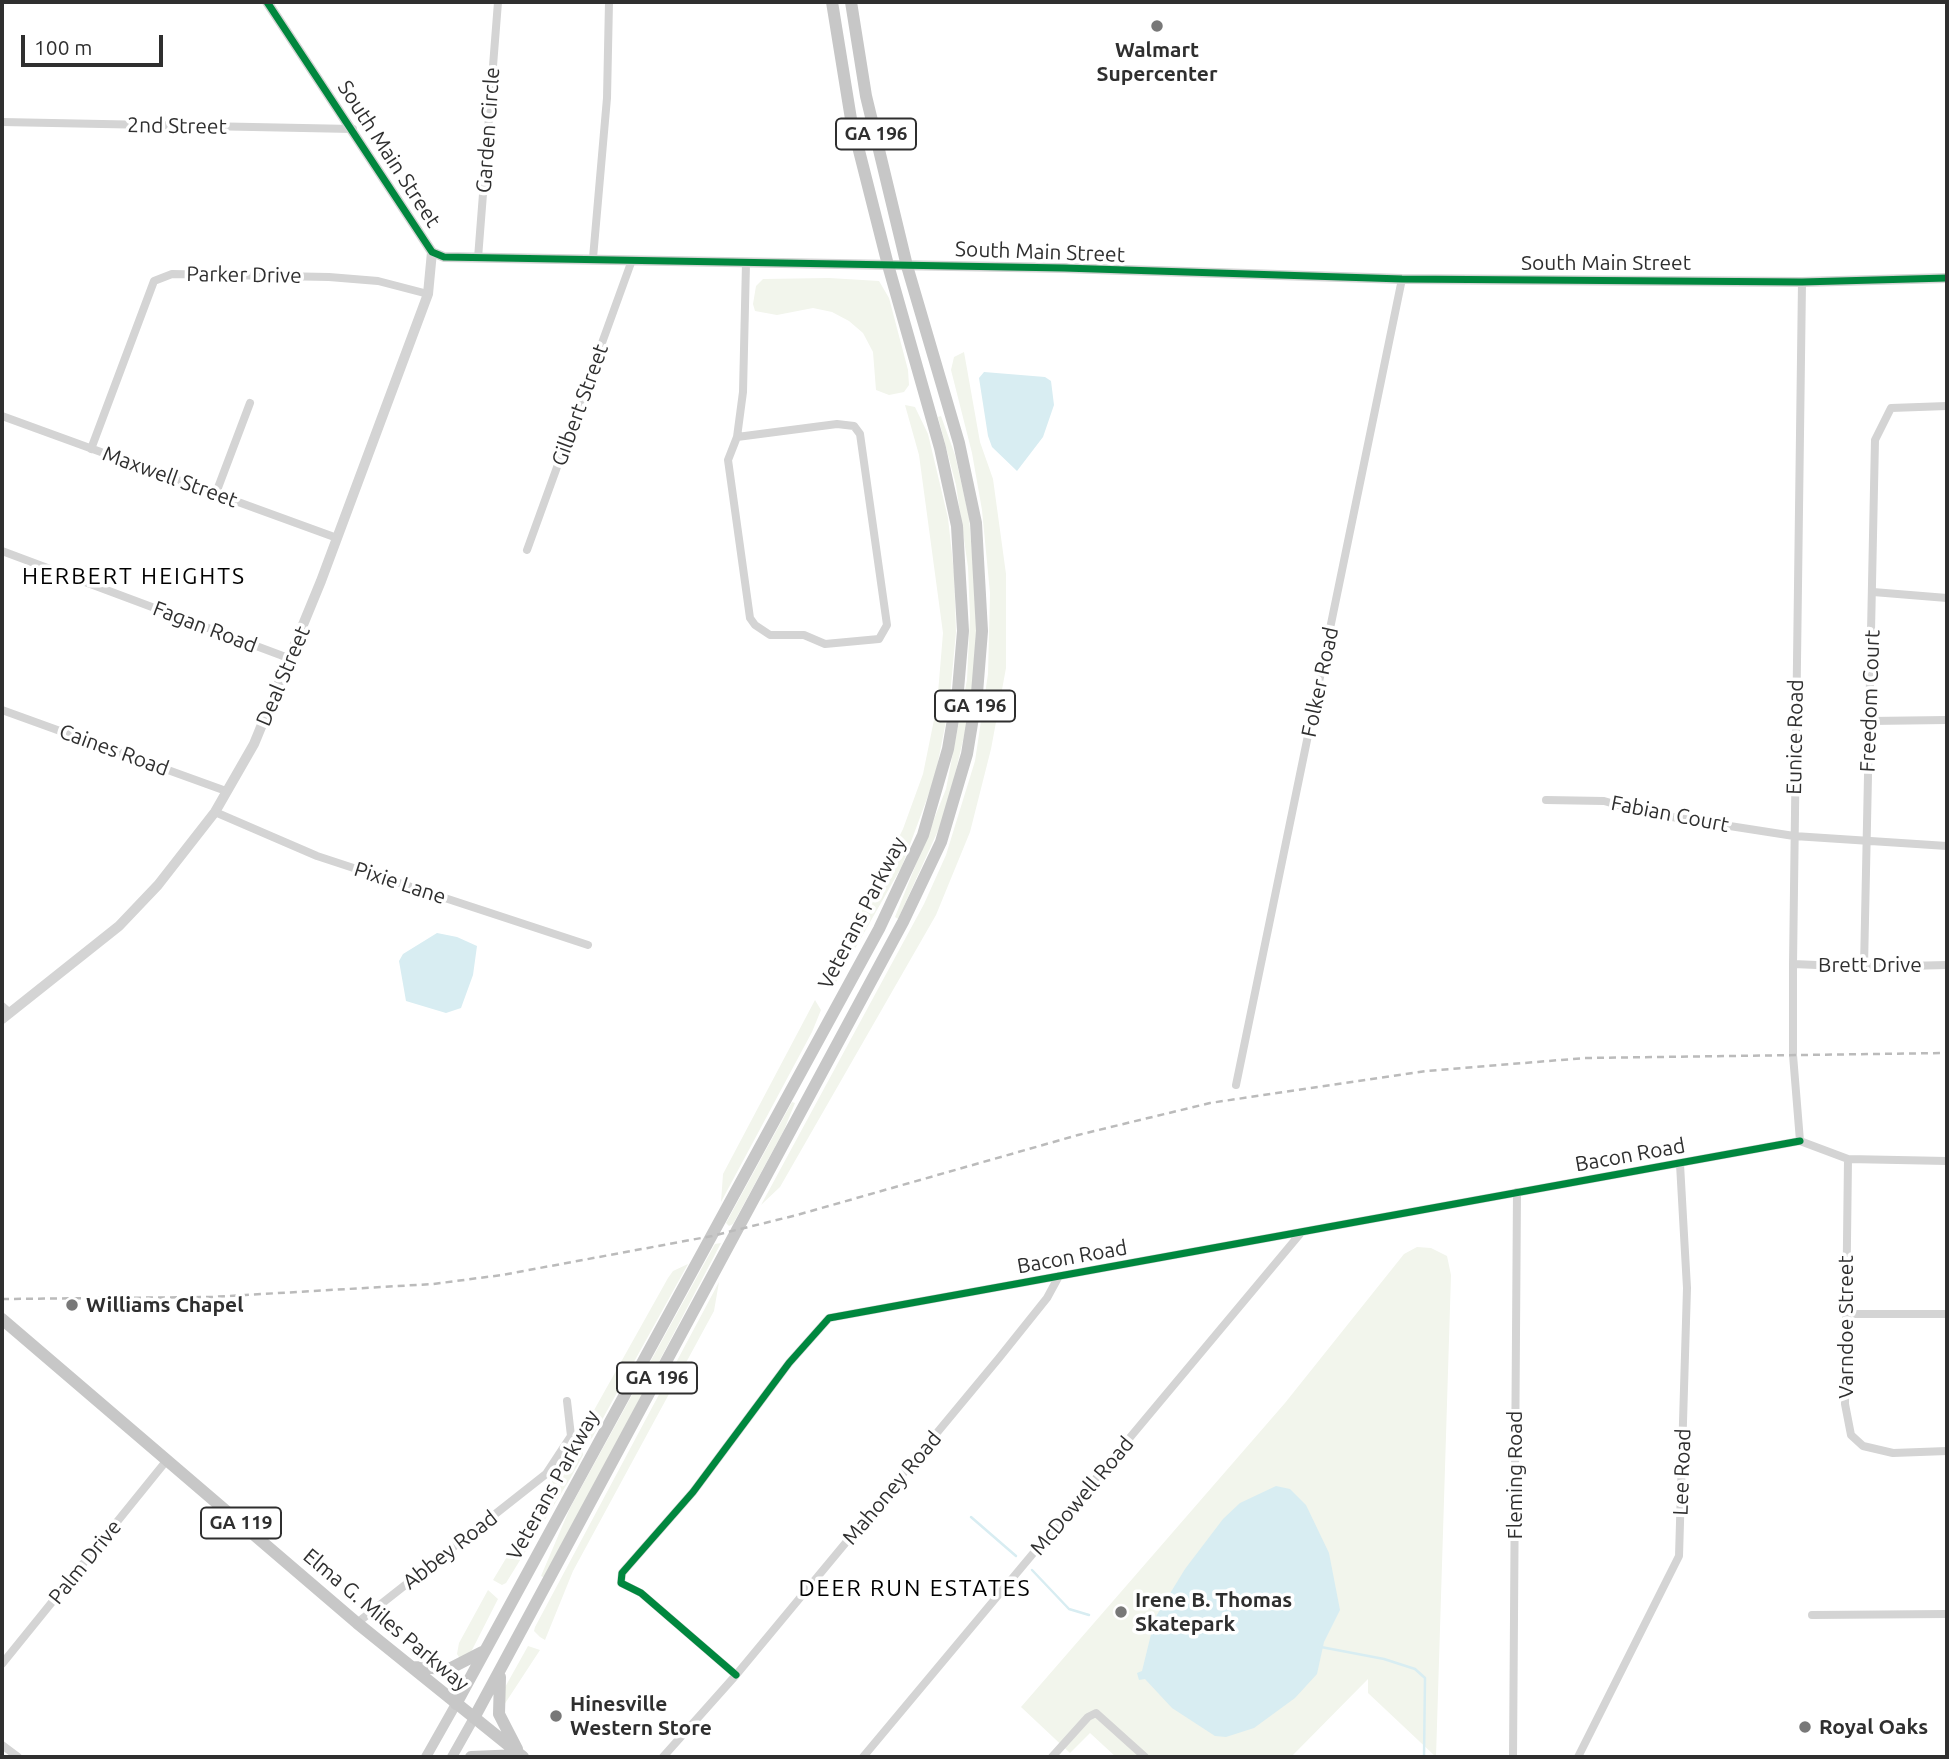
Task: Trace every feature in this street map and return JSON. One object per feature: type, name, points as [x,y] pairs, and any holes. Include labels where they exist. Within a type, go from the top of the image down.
[{"type":"main road","name":"Veterans Parkway","points":[[426,1757],[879,929],[912,863],[938,788],[950,740],[960,671],[963,601],[960,551],[940,448],[888,265],[851,119],[832,2]]},
{"type":"main road","name":"Veterans Parkway","points":[[452,1757],[903,922],[929,871],[960,783],[973,723],[980,662],[979,549],[959,443],[907,265],[866,96],[851,2]]},
{"type":"main road","name":"Elma G. Miles Parkway","points":[[2,1319],[357,1623],[522,1756]]},
{"type":"main road","points":[[411,1667],[449,1669],[485,1650]]},
{"type":"main road","name":"GA 196","points":[[501,1668],[499,1714],[522,1756]]},
{"type":"main road","points":[[471,1757],[490,1754],[522,1756]]},
{"type":"street","name":"South Main Street","points":[[267,2],[432,252],[444,257],[907,265],[1402,279],[1802,282],[1947,278]]},
{"type":"street","name":"Garden Circle","points":[[478,258],[498,2]]},
{"type":"street","points":[[593,258],[607,98],[609,2]]},
{"type":"street","name":"2nd Street","points":[[2,122],[353,130]]},
{"type":"street","name":"Deal Street","points":[[5,1013],[119,926],[158,885],[215,812],[254,744],[291,659],[428,294],[432,252]]},
{"type":"street","name":"Gilbert Street","points":[[527,550],[632,260]]},
{"type":"street","points":[[737,437],[837,424],[854,426],[860,434],[887,625],[884,634],[872,640],[825,644],[804,635],[770,635],[750,618],[728,460],[737,437],[743,392],[746,263]]},
{"type":"street","name":"Parker Drive","points":[[91,449],[154,281],[172,274],[329,277],[378,281],[428,294]]},
{"type":"street","name":"Folker Road","points":[[1236,1085],[1402,279]]},
{"type":"street","name":"Eunice Road","points":[[1800,1142],[1793,1055],[1793,964],[1802,282]]},
{"type":"street","points":[[216,493],[250,403]]},
{"type":"street","name":"Freedom Court","points":[[1864,967],[1877,435],[1891,408],[1947,407]]},
{"type":"street","name":"Maxwell Street","points":[[2,416],[337,538]]},
{"type":"street","name":"Fagan Road","points":[[2,551],[291,659]]},
{"type":"street","points":[[1873,592],[1947,598]]},
{"type":"street","name":"Caines Road","points":[[2,710],[226,791]]},
{"type":"street","points":[[1870,721],[1947,720]]},
{"type":"street","name":"Fabian Court","points":[[1546,800],[1604,801],[1646,813],[1794,836],[1947,846]]},
{"type":"street","name":"Pixie Lane","points":[[215,812],[317,856],[588,944]]},
{"type":"street","name":"Brett Drive","points":[[1793,964],[1864,967],[1947,965]]},
{"type":"street","points":[[1800,1142],[1848,1159],[1947,1161]]},
{"type":"street","name":"Bacon Road","points":[[736,1675],[641,1593],[621,1583],[622,1573],[693,1492],[789,1363],[829,1318],[1800,1142]]},
{"type":"street","name":"Varndoe Street","points":[[1848,1159],[1845,1404],[1851,1435],[1863,1446],[1893,1453],[1947,1451]]},
{"type":"street","name":"Lee Road","points":[[1578,1757],[1679,1556],[1687,1288],[1680,1164]]},
{"type":"street","name":"Fleming Road","points":[[1513,1757],[1517,1192]]},
{"type":"street","name":"McDowell Road","points":[[863,1757],[1300,1234]]},
{"type":"street","name":"Mahoney Road","points":[[663,1757],[736,1675],[999,1358],[1047,1298],[1059,1276]]},
{"type":"street","points":[[1846,1314],[1947,1314]]},
{"type":"street","name":"Abbey Road","points":[[357,1623],[546,1474],[570,1436],[567,1401]]},
{"type":"street","name":"Palm Drive","points":[[2,1664],[167,1460]]},
{"type":"street","points":[[1812,1615],[1947,1614]]},
{"type":"street","points":[[1052,1757],[1088,1717],[1096,1713],[1145,1757]]},
{"type":"street","points":[[2,1745],[18,1757]]},
{"type":"shaded area","points":[[829,278],[879,281],[889,298],[908,370],[909,385],[904,392],[889,395],[876,390],[873,352],[863,333],[849,321],[832,312],[813,308],[777,315],[755,311],[753,304],[756,286],[763,279]]},
{"type":"shaded area","points":[[964,352],[980,442],[993,479],[1006,574],[1006,668],[991,749],[970,832],[936,915],[780,1187],[761,1205],[924,904],[946,855],[975,761],[988,674],[990,593],[982,510],[972,453],[951,370],[954,357]]},
{"type":"shaded area","points":[[984,372],[1045,377],[1051,381],[1054,405],[1043,437],[1017,471],[992,447],[988,436],[979,378]]},
{"type":"shaded area","points":[[905,405],[915,407],[928,434],[948,518],[954,573],[956,632],[949,706],[935,777],[902,866],[836,982],[823,987],[903,829],[923,774],[937,705],[943,633],[919,455]]},
{"type":"shaded area","points":[[941,416],[955,455],[969,517],[977,617],[973,683],[967,723],[946,813],[898,919],[895,917],[946,789],[967,680],[970,617],[968,567],[956,485],[938,417]]},
{"type":"shaded area","points":[[437,933],[457,937],[477,946],[473,975],[461,1008],[446,1013],[406,1001],[399,961],[403,954]]},
{"type":"shaded area","points":[[815,1000],[821,1010],[812,1032],[721,1202],[723,1174]]},
{"type":"shaded area","points":[[792,1102],[795,1103],[784,1130],[733,1224],[729,1226],[726,1223]]},
{"type":"shaded area","points":[[721,1243],[545,1578],[541,1576],[570,1508],[715,1244]]},
{"type":"shaded area","points":[[1417,1247],[1431,1248],[1447,1256],[1451,1275],[1436,1757],[1368,1693],[1368,1679],[1291,1757],[1116,1757],[1090,1733],[1070,1753],[1021,1707],[1285,1403],[1404,1254]]},
{"type":"shaded area","points":[[688,1264],[592,1438],[588,1441],[582,1439],[579,1437],[668,1278],[673,1271]]},
{"type":"shaded area","points":[[719,1282],[714,1311],[573,1571],[545,1640],[534,1631],[535,1627]]},
{"type":"shaded area","points":[[575,1443],[582,1447],[583,1455],[570,1479],[506,1583],[502,1585],[493,1580]]},
{"type":"shaded area","points":[[1276,1486],[1290,1489],[1306,1505],[1329,1553],[1340,1610],[1324,1642],[1317,1674],[1295,1698],[1254,1728],[1226,1737],[1215,1736],[1172,1708],[1145,1679],[1139,1680],[1137,1673],[1142,1671],[1155,1618],[1185,1569],[1223,1519],[1240,1503]]},
{"type":"shaded area","points":[[488,1590],[498,1599],[471,1652],[461,1660],[457,1654],[459,1643]]},
{"type":"shaded area","points":[[528,1646],[540,1650],[504,1705],[504,1689]]},
{"type":"waterway","points":[[971,1517],[1016,1556]]},
{"type":"waterway","points":[[1032,1570],[1069,1609],[1089,1615]]},
{"type":"waterway","points":[[1321,1647],[1384,1659],[1415,1669],[1425,1678],[1424,1757]]},
{"type":"railway","points":[[2,1299],[211,1297],[433,1284],[502,1275],[712,1236],[797,1215],[1078,1135],[1210,1103],[1426,1071],[1585,1058],[1947,1053]]},
{"type":"cycle path","points":[[267,2],[432,252],[444,257],[1064,268],[1402,279],[1802,282],[1947,278]]},
{"type":"cycle path","points":[[736,1675],[641,1593],[621,1583],[622,1573],[693,1492],[789,1363],[829,1318],[1800,1141]]},
{"type":"place","name":"Walmart Supercenter","points":[[1157,26]]},
{"type":"place","name":"Williams Chapel","points":[[72,1305]]},
{"type":"place","name":"Irene B. Thomas Skatepark","points":[[1121,1612]]},
{"type":"place","name":"Hinesville Western Store","points":[[556,1716]]},
{"type":"place","name":"Royal Oaks","points":[[1805,1727]]},
{"type":"district","name":"HERBERT HEIGHTS","points":[[134,576]]},
{"type":"district","name":"DEER RUN ESTATES","points":[[915,1588]]}]
